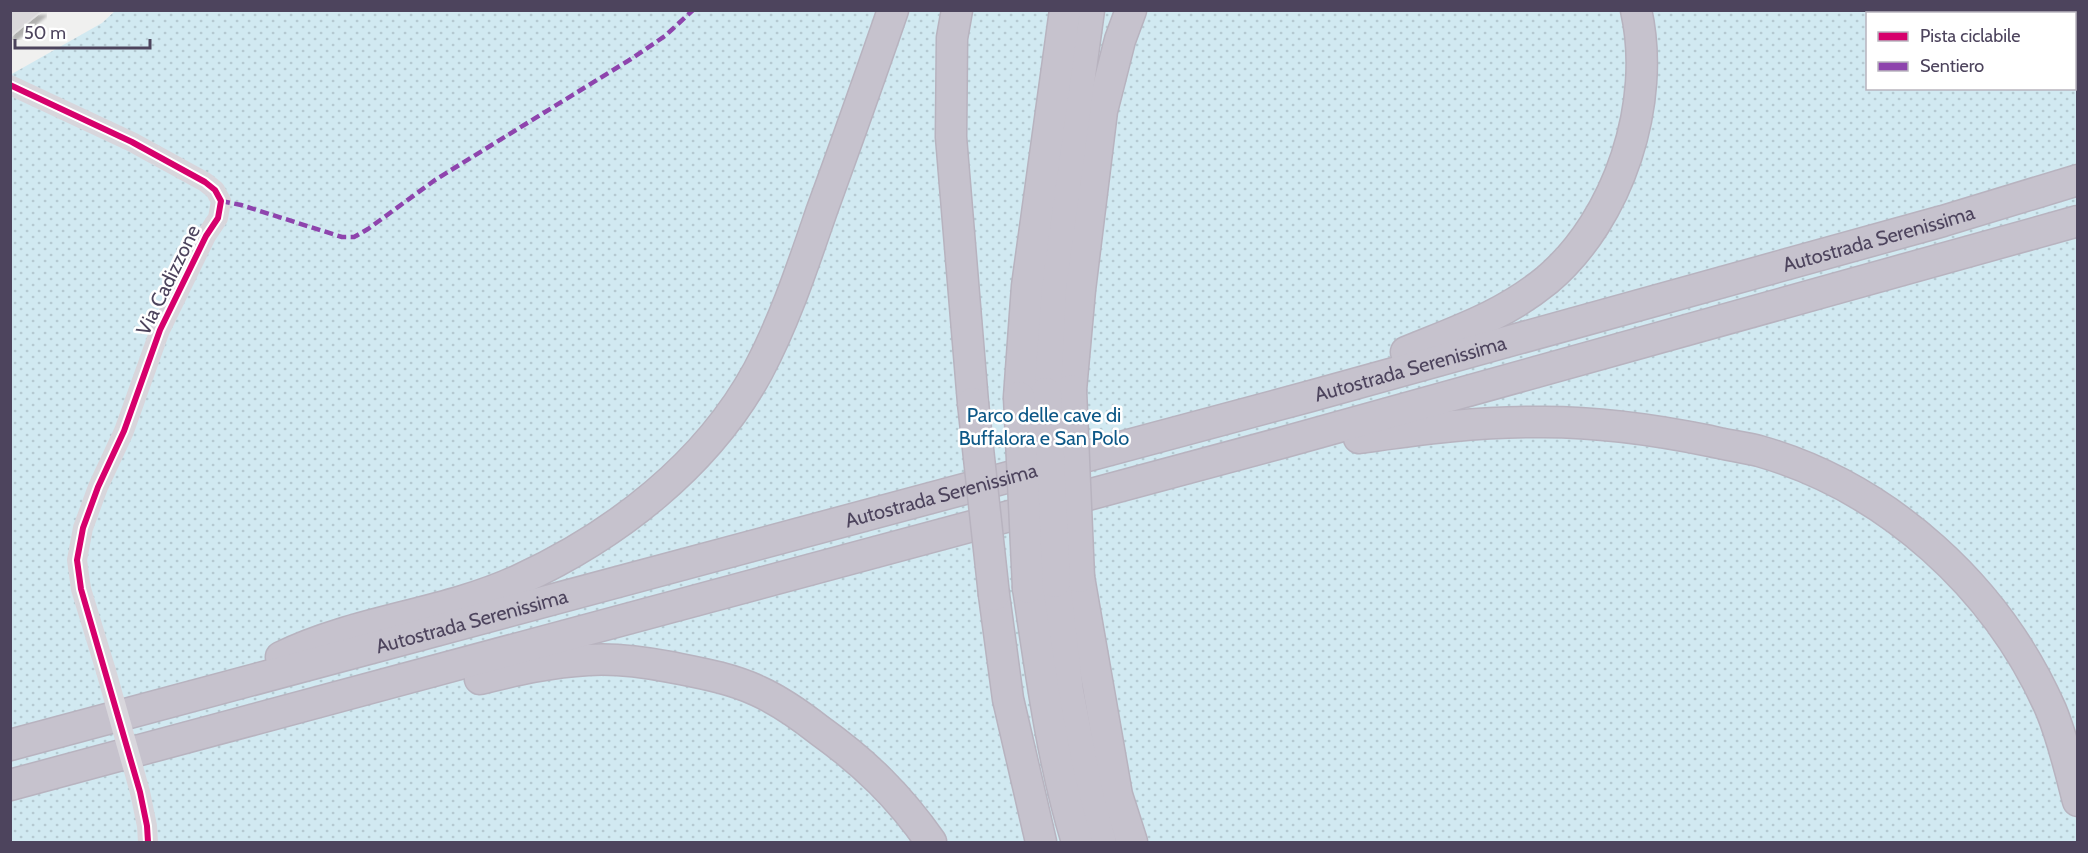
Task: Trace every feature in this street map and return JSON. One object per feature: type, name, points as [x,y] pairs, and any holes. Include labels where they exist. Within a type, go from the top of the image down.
[{"type":"highway","points":[[203,695],[287,654],[332,636],[483,594],[548,566],[615,527],[657,493],[694,457],[728,417],[757,372],[783,319],[893,10]]},
{"type":"highway","points":[[957,10],[952,38],[951,137],[973,403],[1008,699],[1041,843]]},
{"type":"highway","points":[[1065,10],[1027,286],[1045,393],[1054,582],[1045,699],[1066,806],[1077,843]]},
{"type":"highway","points":[[1089,10],[1051,288],[1045,393],[1054,582],[1068,691],[1089,799],[1101,843]]},
{"type":"highway","points":[[1045,393],[1080,290],[1102,111],[1120,40],[1131,10]]},
{"type":"highway","points":[[1311,396],[1380,363],[1485,320],[1548,279],[1571,255],[1591,229],[1605,203],[1623,167],[1633,138],[1643,71],[1636,10]]},
{"type":"highway","name":"Autostrada Serenissima","points":[[10,745],[1311,396],[1943,221],[2078,180]]},
{"type":"highway","name":"Autostrada Serenissima","points":[[10,785],[1281,443],[2078,221]]},
{"type":"highway","points":[[1281,443],[1337,442],[1396,432],[1464,425],[1544,422],[1670,433],[1758,451],[1802,466],[1848,488],[1880,507],[1914,531],[1969,583],[1993,613],[2037,681],[2063,742],[2078,801]]},
{"type":"highway","points":[[1054,582],[1132,843]]},
{"type":"highway","points":[[213,731],[285,722],[331,713],[537,666],[590,660],[648,663],[717,676],[758,691],[798,714],[851,753],[884,783],[910,811],[931,843]]},
{"type":"street","name":"Via Cadizzone","points":[[11,86],[132,142],[206,182],[215,190],[221,201],[218,218],[206,236],[160,330],[124,431],[98,487],[83,528],[77,560],[81,589],[140,792],[148,843]]},
{"type":"green space","name":"Parco delle cave di Buffalora e San Polo","points":[[116,10],[2077,11],[2077,842],[11,842],[10,75],[102,23]]},
{"type":"building","points":[[10,10],[43,10],[10,37]]},
{"type":"marked path","points":[[221,201],[241,205],[342,237],[354,237],[435,180],[631,59],[665,36],[693,10]]},
{"type":"cycle path","points":[[10,85],[132,142],[205,182],[215,190],[221,201],[218,218],[206,236],[160,330],[124,431],[98,487],[83,528],[77,560],[81,589],[140,792],[148,842]]}]
